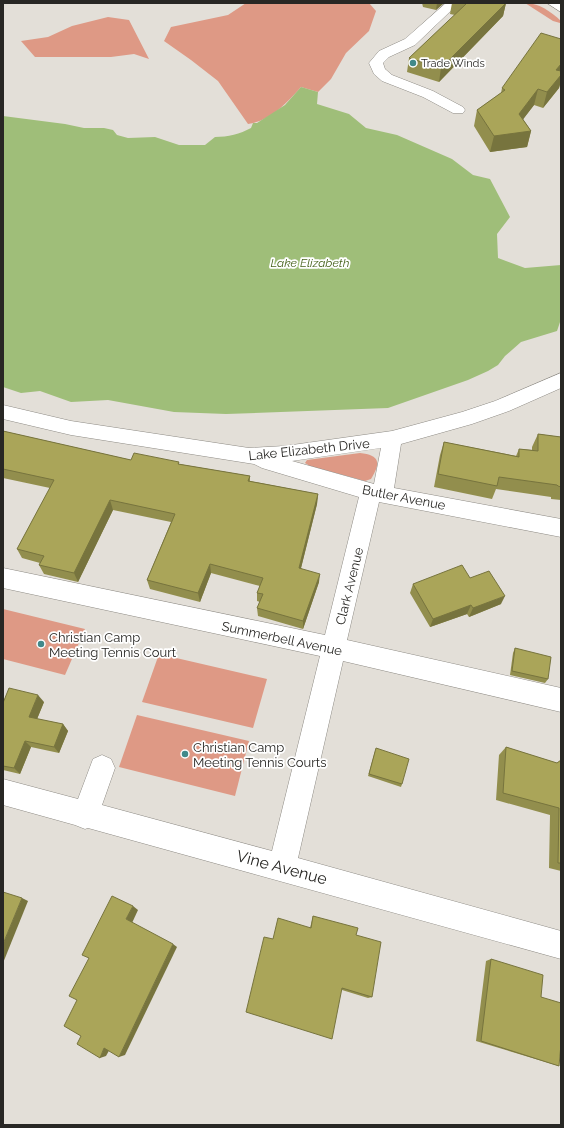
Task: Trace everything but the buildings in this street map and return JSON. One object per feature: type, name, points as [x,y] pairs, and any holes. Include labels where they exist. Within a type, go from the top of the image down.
[{"type":"street","points":[[453,3],[410,42],[384,54],[376,63],[379,71],[387,78],[428,94],[444,104],[458,110]]},
{"type":"street","points":[[553,3],[561,8]]},
{"type":"street","name":"Lake Elizabeth Drive","points":[[3,412],[71,428],[249,456],[328,449],[392,439],[472,416],[561,380]]},
{"type":"street","name":"Clark Avenue","points":[[282,867],[334,648],[392,439]]},
{"type":"street","name":"Butler Avenue","points":[[249,456],[377,493],[561,528]]},
{"type":"street","name":"Summerbell Avenue","points":[[3,578],[334,648],[561,700]]},
{"type":"street","points":[[85,816],[102,768]]},
{"type":"street","name":"Vine Avenue","points":[[3,792],[85,816],[282,867],[561,945]]},
{"type":"shaded area","points":[[246,3],[369,3],[376,11],[369,31],[346,53],[331,79],[318,92],[301,87],[284,105],[271,115],[248,124],[218,81],[164,41],[171,27],[228,15]]},
{"type":"shaded area","points":[[525,3],[535,4],[544,8],[561,21],[560,23],[553,21]]},
{"type":"shaded area","points":[[108,17],[129,20],[149,59],[134,54],[111,57],[35,57],[21,41],[48,37],[72,26]]},
{"type":"shaded area","points":[[360,453],[372,456],[377,461],[376,468],[371,479],[365,481],[310,466],[305,463],[307,460]]},
{"type":"shaded area","name":"Christian Camp Meeting Tennis Court","points":[[3,609],[85,629],[65,675],[3,659]]},
{"type":"shaded area","name":"Christian Camp Meeting Tennis Courts","points":[[159,654],[267,679],[253,728],[142,702]]},
{"type":"shaded area","name":"Christian Camp Meeting Tennis Courts","points":[[137,715],[249,741],[235,796],[119,767]]},
{"type":"water","name":"Lake Elizabeth","points":[[301,87],[318,92],[317,104],[349,114],[366,128],[397,135],[452,159],[473,175],[490,179],[510,217],[497,234],[498,258],[525,268],[561,265],[561,319],[557,331],[521,342],[505,356],[498,365],[488,371],[468,380],[388,408],[226,414],[174,412],[108,400],[71,402],[40,391],[21,393],[3,387],[3,116],[84,128],[104,128],[113,130],[117,135],[128,138],[155,137],[179,145],[205,145],[215,137],[234,135],[251,128],[253,123],[257,123],[285,105]]},
{"type":"place","name":"Trade Winds","points":[[413,63]]},
{"type":"place","name":"Christian Camp Meeting Tennis Court","points":[[41,644]]},
{"type":"place","name":"Christian Camp Meeting Tennis Courts","points":[[185,754]]}]
